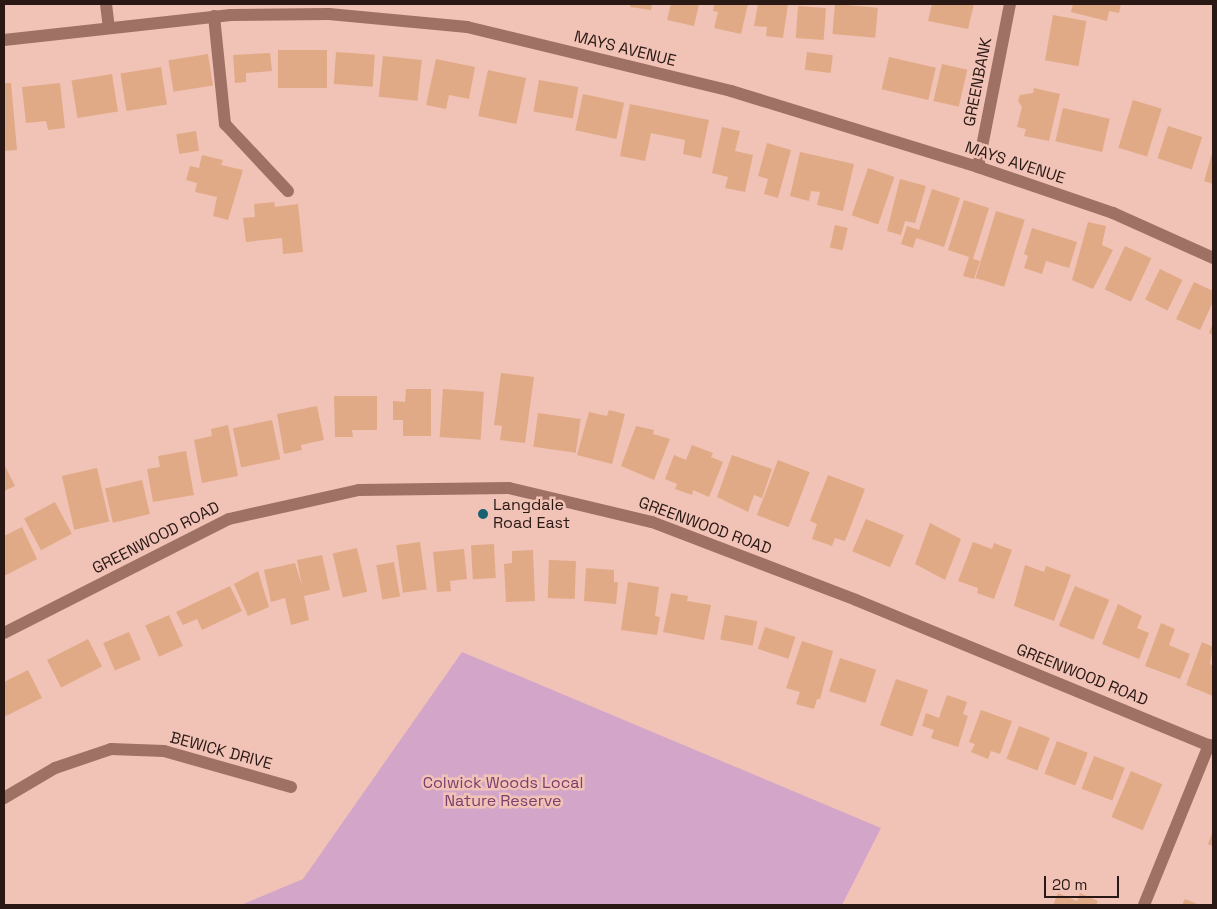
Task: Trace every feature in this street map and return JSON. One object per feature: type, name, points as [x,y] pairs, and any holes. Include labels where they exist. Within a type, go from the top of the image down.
[{"type":"street","points":[[106,4],[109,28]]},
{"type":"street","name":"GREENBANK","points":[[978,167],[1010,4]]},
{"type":"street","name":"MAYS AVENUE","points":[[4,40],[214,16],[329,14],[467,27],[731,91],[978,167],[1113,214],[1213,258]]},
{"type":"street","points":[[214,16],[225,124],[288,191]]},
{"type":"street","name":"GREENWOOD ROAD","points":[[4,633],[229,518],[359,490],[509,488],[652,522],[856,600],[1211,746]]},
{"type":"street","points":[[1144,905],[1211,746]]},
{"type":"street","name":"BEWICK DRIVE","points":[[4,798],[55,768],[111,749],[164,751],[291,787]]},
{"type":"green space","name":"Colwick Woods Local Nature Reserve","points":[[462,652],[881,828],[842,905],[241,905],[303,879]]},
{"type":"building","points":[[630,4],[659,4],[652,5],[651,10],[630,7]]},
{"type":"building","points":[[671,4],[699,4],[694,26],[667,20]]},
{"type":"building","points":[[714,4],[748,4],[741,34],[714,28],[718,12],[713,11]]},
{"type":"building","points":[[758,4],[788,4],[783,38],[766,36],[767,27],[754,26]]},
{"type":"building","points":[[835,4],[878,8],[875,38],[832,34]]},
{"type":"building","points":[[932,4],[974,4],[968,29],[928,21]]},
{"type":"building","points":[[1073,4],[1121,4],[1119,13],[1109,11],[1107,21],[1071,12]]},
{"type":"building","points":[[798,6],[826,8],[824,40],[796,38]]},
{"type":"building","points":[[1053,15],[1086,21],[1078,66],[1045,60]]},
{"type":"building","points":[[278,50],[327,50],[327,88],[278,88]]},
{"type":"building","points":[[336,52],[375,55],[373,87],[334,84]]},
{"type":"building","points":[[807,52],[833,55],[831,73],[805,70]]},
{"type":"building","points":[[270,53],[272,71],[246,73],[246,82],[235,83],[233,55]]},
{"type":"building","points":[[208,54],[213,86],[173,92],[168,60]]},
{"type":"building","points":[[383,56],[422,60],[418,101],[379,97]]},
{"type":"building","points":[[889,57],[936,68],[928,100],[882,89]]},
{"type":"building","points":[[436,59],[475,67],[469,99],[449,95],[446,109],[426,105]]},
{"type":"building","points":[[942,64],[967,70],[959,107],[933,101]]},
{"type":"building","points":[[161,67],[167,105],[126,111],[121,73]]},
{"type":"building","points":[[488,70],[526,78],[516,124],[478,116]]},
{"type":"building","points":[[112,74],[118,112],[77,118],[72,80]]},
{"type":"building","points":[[539,80],[578,87],[573,118],[533,112]]},
{"type":"building","points":[[4,83],[11,83],[17,150],[4,151]]},
{"type":"building","points":[[60,83],[65,128],[48,130],[46,121],[26,123],[22,87]]},
{"type":"building","points":[[1034,88],[1060,94],[1049,141],[1024,136],[1026,129],[1017,127],[1022,107],[1018,101],[1020,95],[1033,93]]},
{"type":"building","points":[[583,94],[624,103],[616,139],[575,130]]},
{"type":"building","points":[[1133,100],[1162,109],[1147,157],[1118,148]]},
{"type":"building","points":[[630,104],[709,120],[701,158],[683,154],[685,140],[651,133],[645,161],[620,156]]},
{"type":"building","points":[[1063,108],[1110,119],[1102,152],[1055,141]]},
{"type":"building","points":[[1168,126],[1202,137],[1192,169],[1157,158]]},
{"type":"building","points":[[722,127],[740,131],[735,151],[753,155],[745,192],[725,188],[728,177],[712,173]]},
{"type":"building","points":[[196,131],[199,151],[179,154],[176,134]]},
{"type":"building","points":[[767,143],[791,150],[778,198],[764,194],[768,179],[758,176]]},
{"type":"building","points":[[1213,150],[1213,184],[1204,181]]},
{"type":"building","points":[[800,152],[854,164],[843,211],[817,205],[820,192],[811,191],[809,201],[790,196]]},
{"type":"building","points":[[202,155],[223,160],[221,165],[243,170],[228,220],[213,216],[217,197],[195,192],[197,183],[186,180],[190,166],[199,168]]},
{"type":"building","points":[[868,168],[894,177],[878,224],[852,215]]},
{"type":"building","points":[[900,179],[926,186],[915,223],[905,221],[901,235],[887,231]]},
{"type":"building","points":[[932,189],[960,198],[944,247],[916,238],[913,248],[901,244],[907,226],[919,230]]},
{"type":"building","points":[[964,200],[989,208],[973,259],[980,261],[974,279],[963,276],[969,257],[948,250]]},
{"type":"building","points":[[274,202],[275,207],[298,204],[303,252],[283,254],[282,238],[246,242],[243,218],[255,217],[254,204]]},
{"type":"building","points":[[996,211],[1025,220],[1004,287],[976,278]]},
{"type":"building","points":[[1088,222],[1106,226],[1102,245],[1113,250],[1093,289],[1072,280]]},
{"type":"building","points":[[835,225],[848,228],[842,250],[830,247]]},
{"type":"building","points":[[1032,228],[1077,242],[1069,268],[1046,261],[1042,274],[1024,268],[1028,256],[1024,254]]},
{"type":"building","points":[[1125,246],[1151,258],[1131,302],[1105,290]]},
{"type":"building","points":[[1160,269],[1182,280],[1168,311],[1145,300]]},
{"type":"building","points":[[1194,282],[1213,291],[1213,302],[1200,330],[1176,319]]},
{"type":"building","points":[[1213,323],[1213,335],[1209,333]]},
{"type":"building","points":[[501,373],[534,377],[525,443],[500,440],[502,426],[494,425]]},
{"type":"building","points":[[406,389],[431,389],[431,436],[403,436],[403,420],[393,420],[393,401],[405,402]]},
{"type":"building","points":[[443,389],[484,392],[481,440],[440,437]]},
{"type":"building","points":[[334,396],[377,396],[377,430],[352,430],[353,437],[335,437]]},
{"type":"building","points":[[317,406],[324,440],[301,445],[302,450],[284,454],[277,414]]},
{"type":"building","points":[[609,410],[625,414],[612,464],[577,455],[589,412],[607,416]]},
{"type":"building","points":[[538,413],[581,419],[576,453],[533,447]]},
{"type":"building","points":[[272,420],[280,459],[241,467],[233,428]]},
{"type":"building","points":[[228,425],[238,476],[202,483],[194,440],[212,436],[211,429]]},
{"type":"building","points":[[636,426],[654,430],[653,434],[670,439],[654,480],[621,466]]},
{"type":"building","points":[[692,445],[713,453],[711,457],[723,462],[709,497],[693,490],[692,495],[675,489],[677,484],[665,479],[674,455],[686,460]]},
{"type":"building","points":[[186,451],[194,495],[153,502],[147,469],[160,467],[158,456]]},
{"type":"building","points":[[732,455],[772,469],[762,498],[754,495],[748,512],[717,497]]},
{"type":"building","points":[[778,460],[810,472],[789,527],[757,515]]},
{"type":"building","points":[[4,464],[15,486],[4,491]]},
{"type":"building","points":[[97,468],[109,522],[74,530],[62,476]]},
{"type":"building","points":[[828,475],[865,489],[845,541],[835,538],[832,546],[812,539],[817,524],[810,521]]},
{"type":"building","points":[[142,480],[150,514],[113,523],[105,489]]},
{"type":"building","points":[[55,502],[72,534],[41,550],[24,518]]},
{"type":"building","points":[[866,519],[904,535],[890,567],[852,551]]},
{"type":"building","points":[[930,523],[961,539],[945,580],[915,564]]},
{"type":"building","points":[[22,527],[37,559],[4,576],[4,536]]},
{"type":"building","points":[[420,542],[427,590],[403,593],[396,545]]},
{"type":"building","points":[[973,542],[992,549],[994,543],[1012,550],[994,599],[977,593],[978,588],[958,581]]},
{"type":"building","points":[[494,544],[496,578],[473,579],[471,545]]},
{"type":"building","points":[[357,548],[367,592],[343,597],[333,554]]},
{"type":"building","points":[[464,549],[467,579],[450,581],[451,591],[437,592],[433,552]]},
{"type":"building","points":[[533,550],[535,601],[506,602],[504,564],[512,563],[512,551]]},
{"type":"building","points":[[322,555],[330,590],[304,596],[309,620],[291,625],[285,598],[271,602],[264,570],[295,563],[302,586],[297,560]]},
{"type":"building","points":[[549,560],[576,561],[575,599],[548,598]]},
{"type":"building","points":[[394,562],[400,596],[382,600],[376,565]]},
{"type":"building","points":[[1025,565],[1044,572],[1046,566],[1071,575],[1054,621],[1014,606]]},
{"type":"building","points":[[586,568],[614,570],[614,582],[618,582],[616,604],[584,601]]},
{"type":"building","points":[[258,571],[269,607],[248,616],[234,584]]},
{"type":"building","points":[[628,582],[659,587],[655,616],[660,617],[657,635],[621,630]]},
{"type":"building","points":[[230,586],[242,611],[202,630],[197,619],[183,625],[176,612]]},
{"type":"building","points":[[1075,586],[1109,600],[1093,640],[1059,626]]},
{"type":"building","points":[[671,593],[688,596],[687,601],[711,605],[704,640],[663,632]]},
{"type":"building","points":[[1118,604],[1142,616],[1137,628],[1149,633],[1139,659],[1102,644]]},
{"type":"building","points":[[169,615],[183,646],[159,657],[145,626]]},
{"type":"building","points":[[725,615],[757,621],[753,646],[720,640]]},
{"type":"building","points":[[1161,623],[1175,629],[1169,645],[1190,654],[1180,679],[1145,666]]},
{"type":"building","points":[[765,627],[795,637],[788,659],[758,649]]},
{"type":"building","points":[[129,632],[141,660],[115,671],[103,643]]},
{"type":"building","points":[[88,639],[102,667],[61,688],[47,660]]},
{"type":"building","points":[[802,641],[833,651],[820,699],[817,699],[814,709],[796,704],[800,692],[786,688]]},
{"type":"building","points":[[1202,642],[1213,647],[1210,664],[1213,666],[1213,696],[1186,685]]},
{"type":"building","points":[[840,658],[876,670],[865,703],[829,691]]},
{"type":"building","points":[[28,670],[42,698],[4,717],[4,682]]},
{"type":"building","points":[[896,679],[928,690],[912,736],[880,725]]},
{"type":"building","points":[[947,695],[967,702],[963,714],[968,716],[958,747],[931,738],[934,730],[922,726],[926,713],[939,718]]},
{"type":"building","points":[[981,710],[1012,721],[1000,754],[991,751],[988,759],[971,752],[975,744],[969,742]]},
{"type":"building","points":[[1019,726],[1050,738],[1037,771],[1006,759]]},
{"type":"building","points":[[1057,741],[1088,753],[1075,786],[1044,774]]},
{"type":"building","points":[[1094,756],[1125,768],[1112,801],[1081,789]]},
{"type":"building","points":[[1131,771],[1162,784],[1143,830],[1111,817]]},
{"type":"building","points":[[1213,831],[1213,846],[1208,844]]},
{"type":"building","points":[[1058,893],[1077,901],[1080,893],[1098,901],[1096,905],[1053,905]]},
{"type":"building","points":[[1185,899],[1200,905],[1182,905]]},
{"type":"place","name":"Langdale Road East","points":[[483,514]]}]
